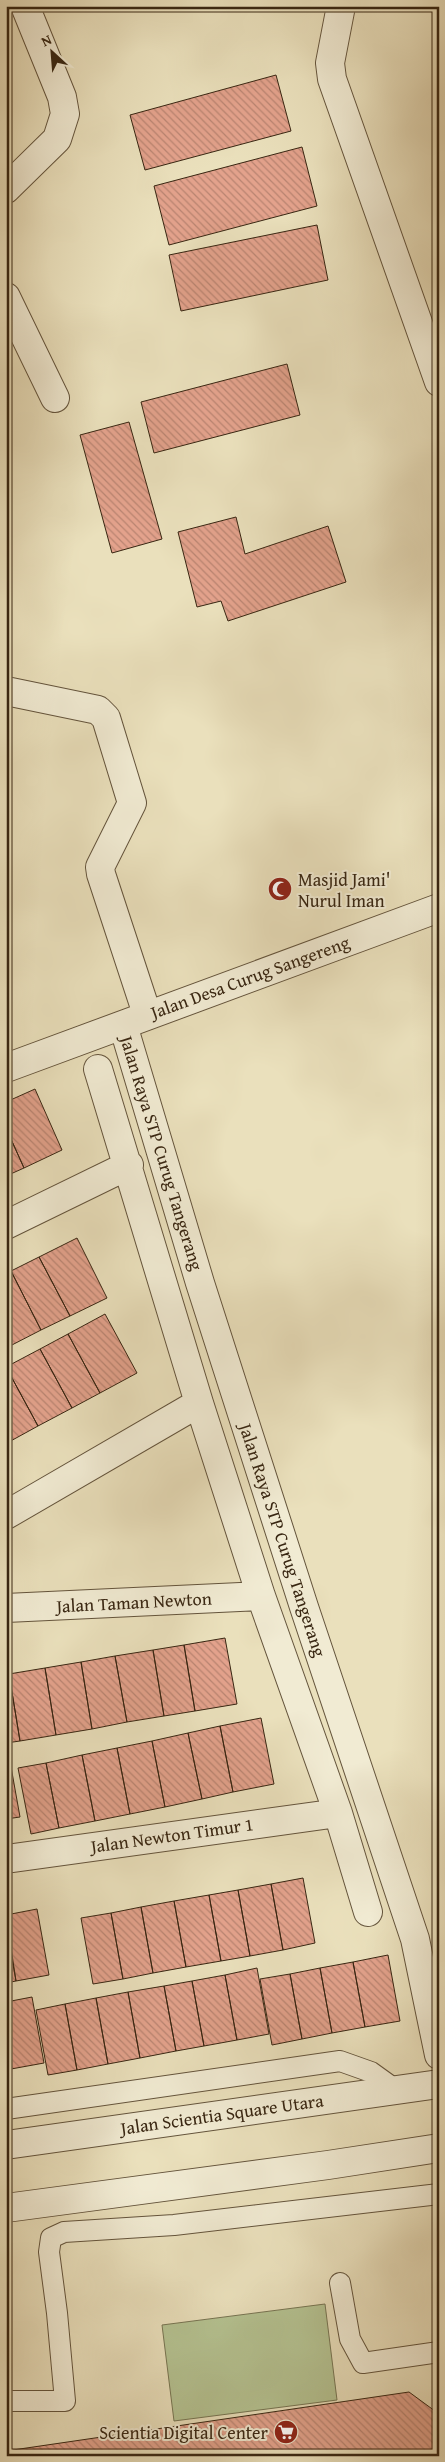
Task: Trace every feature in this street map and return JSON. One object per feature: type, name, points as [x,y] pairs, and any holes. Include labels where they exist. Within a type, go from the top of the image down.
[{"type":"street","points":[[6,13],[25,6],[62,97],[65,114],[57,139],[6,189]]},
{"type":"street","points":[[341,6],[330,63],[332,79],[439,382]]},
{"type":"street","points":[[6,297],[55,398]]},
{"type":"street","name":"Jalan Raya STP Curug Tangerang","points":[[6,691],[98,710],[106,718],[132,803],[100,867],[135,1020],[203,1292],[304,1607],[414,1939],[439,2055]]},
{"type":"street","name":"Jalan Desa Curug Sangereng","points":[[6,1068],[269,969],[308,958],[439,908]]},
{"type":"street","points":[[98,1069],[129,1165],[199,1403],[261,1596],[338,1813],[368,1912]]},
{"type":"street","points":[[6,1225],[129,1165]]},
{"type":"street","points":[[6,1515],[199,1403]]},
{"type":"street","name":"Jalan Taman Newton","points":[[6,1608],[261,1596]]},
{"type":"street","name":"Jalan Newton Timur 1","points":[[6,1858],[338,1813]]},
{"type":"street","name":"Jalan Scientia Square Utara","points":[[6,2144],[439,2084]]},
{"type":"street","points":[[6,2208],[328,2165],[439,2148]]},
{"type":"lane","points":[[6,2109],[340,2061],[371,2072],[396,2090]]},
{"type":"lane","points":[[6,2401],[65,2401],[57,2313],[48,2252],[51,2238],[64,2232],[174,2225],[439,2194]]},
{"type":"lane","points":[[340,2283],[350,2339],[363,2362],[439,2352]]},
{"type":"green space","points":[[325,2304],[337,2400],[174,2421],[162,2325]]},
{"type":"building","points":[[276,75],[291,131],[145,170],[130,115]]},
{"type":"building","points":[[302,147],[317,206],[169,245],[154,186]]},
{"type":"building","points":[[317,225],[328,280],[181,311],[169,255]]},
{"type":"building","points":[[287,364],[300,415],[154,453],[141,402]]},
{"type":"building","points":[[129,422],[162,539],[112,553],[80,435]]},
{"type":"building","points":[[236,517],[245,554],[328,526],[346,582],[228,621],[221,601],[197,607],[178,532]]},
{"type":"building","points":[[35,1089],[62,1150],[24,1168],[6,1128],[6,1102]]},
{"type":"building","points":[[6,1128],[24,1168],[6,1176]]},
{"type":"building","points":[[77,1238],[107,1298],[70,1316],[39,1257]]},
{"type":"building","points":[[39,1257],[70,1316],[41,1330],[11,1271]]},
{"type":"building","points":[[11,1271],[41,1330],[8,1347],[6,1273]]},
{"type":"building","points":[[105,1314],[137,1373],[100,1393],[68,1334]]},
{"type":"building","points":[[68,1334],[100,1393],[72,1408],[40,1349]]},
{"type":"building","points":[[40,1349],[72,1408],[38,1426],[6,1367]]},
{"type":"building","points":[[6,1367],[38,1426],[7,1443],[6,1441]]},
{"type":"building","points":[[225,1638],[237,1704],[195,1711],[184,1645]]},
{"type":"building","points":[[184,1645],[195,1711],[164,1716],[153,1650]]},
{"type":"building","points":[[153,1650],[164,1716],[127,1722],[115,1656]]},
{"type":"building","points":[[115,1656],[127,1722],[92,1729],[81,1662]]},
{"type":"building","points":[[81,1662],[92,1729],[56,1735],[45,1668]]},
{"type":"building","points":[[45,1668],[56,1735],[20,1741],[9,1674]]},
{"type":"building","points":[[9,1674],[20,1741],[6,1743],[6,1675]]},
{"type":"building","points":[[261,1718],[274,1784],[233,1792],[220,1726]]},
{"type":"building","points":[[220,1726],[233,1792],[202,1799],[188,1733]]},
{"type":"building","points":[[188,1733],[202,1799],[165,1807],[152,1741]]},
{"type":"building","points":[[152,1741],[165,1807],[130,1814],[117,1748]]},
{"type":"building","points":[[117,1748],[130,1814],[95,1821],[82,1755]]},
{"type":"building","points":[[8,1750],[20,1817],[6,1819],[6,1751]]},
{"type":"building","points":[[82,1755],[95,1821],[59,1828],[46,1763]]},
{"type":"building","points":[[46,1763],[59,1828],[31,1834],[18,1768]]},
{"type":"building","points":[[303,1878],[315,1943],[283,1950],[271,1884]]},
{"type":"building","points":[[271,1884],[283,1950],[250,1956],[238,1890]]},
{"type":"building","points":[[238,1890],[250,1956],[221,1961],[209,1895]]},
{"type":"building","points":[[209,1895],[221,1961],[186,1967],[174,1901]]},
{"type":"building","points":[[174,1901],[186,1967],[153,1973],[141,1907]]},
{"type":"building","points":[[141,1907],[153,1973],[123,1979],[111,1913]]},
{"type":"building","points":[[37,1909],[49,1975],[16,1981],[6,1915]]},
{"type":"building","points":[[111,1913],[123,1979],[93,1984],[81,1918]]},
{"type":"building","points":[[6,1926],[16,1981],[6,1983]]},
{"type":"building","points":[[388,1955],[400,2021],[365,2027],[353,1962]]},
{"type":"building","points":[[353,1962],[365,2027],[332,2033],[320,1968]]},
{"type":"building","points":[[257,1968],[269,2034],[237,2040],[225,1975]]},
{"type":"building","points":[[320,1968],[332,2033],[302,2039],[290,1974]]},
{"type":"building","points":[[290,1974],[302,2039],[272,2045],[260,1979]]},
{"type":"building","points":[[225,1975],[237,2040],[204,2046],[192,1981]]},
{"type":"building","points":[[192,1981],[204,2046],[176,2051],[164,1986]]},
{"type":"building","points":[[164,1986],[176,2051],[140,2058],[128,1992]]},
{"type":"building","points":[[128,1992],[140,2058],[108,2064],[96,1998]]},
{"type":"building","points":[[32,1997],[44,2063],[11,2069],[6,2041],[6,2002]]},
{"type":"building","points":[[96,1998],[108,2064],[77,2070],[65,2004]]},
{"type":"building","points":[[65,2004],[77,2070],[48,2075],[36,2010]]},
{"type":"building","points":[[6,2041],[11,2069],[6,2070]]},
{"type":"building","name":"Scientia Digital Center","points":[[409,2392],[439,2414],[439,2456],[6,2456],[6,2451]]},
{"type":"place","name":"Masjid Jami' Nurul Iman","points":[[280,889]]},
{"type":"place","name":"Scientia Digital Center","points":[[286,2432]]}]
